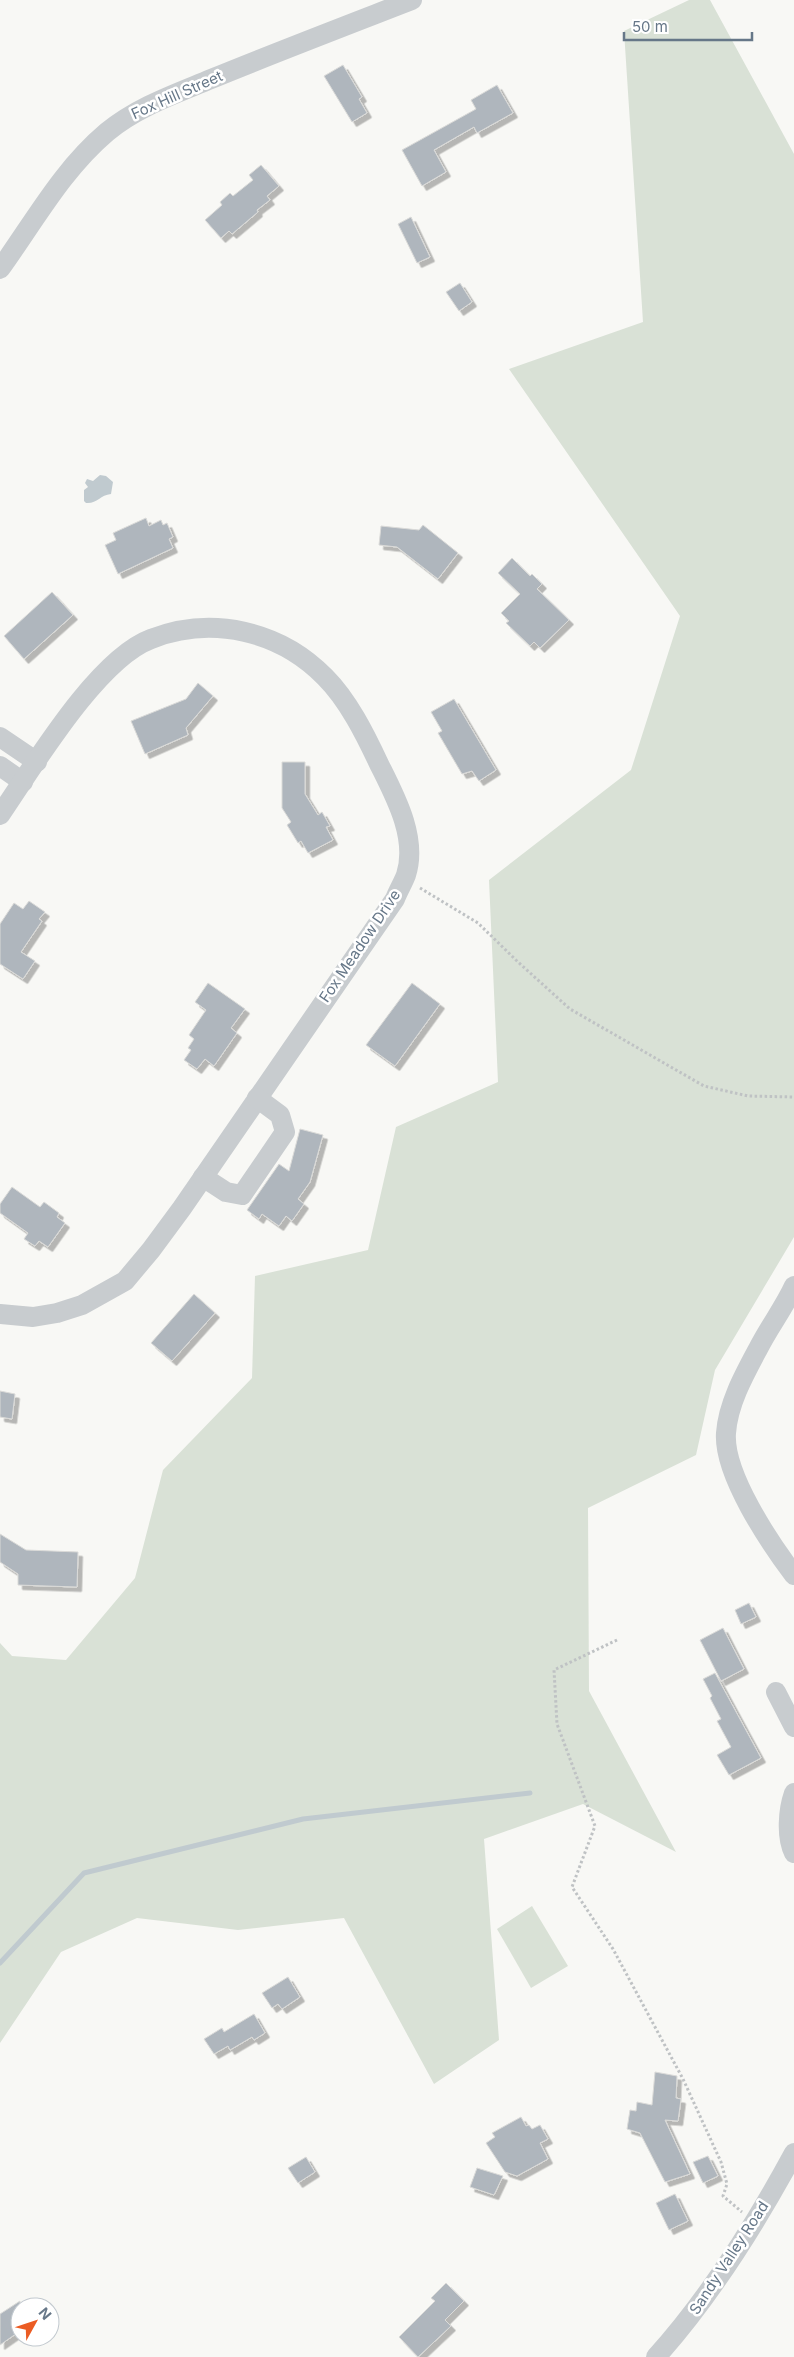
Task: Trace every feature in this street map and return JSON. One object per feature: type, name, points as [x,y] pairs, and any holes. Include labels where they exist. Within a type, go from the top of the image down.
[{"type":"street","name":"Fox Hill Street","points":[[0,269],[72,167],[106,133],[124,119],[151,104],[412,0]]},
{"type":"street","name":"Fox Meadow Drive","points":[[0,815],[86,693],[120,658],[150,639],[192,629],[233,628],[266,637],[302,657],[326,678],[349,708],[374,752],[402,815],[409,847],[404,880],[395,899],[203,1178],[151,1250],[125,1281],[82,1305],[57,1313],[33,1316],[0,1314]]},
{"type":"street","points":[[0,737],[37,762]]},
{"type":"street","points":[[0,766],[23,782]]},
{"type":"street","points":[[203,1178],[226,1192],[242,1194],[285,1132],[280,1115],[258,1098]]},
{"type":"street","points":[[794,1286],[758,1348],[730,1407],[726,1435],[733,1473],[744,1497],[794,1575]]},
{"type":"street","points":[[776,1692],[794,1727]]},
{"type":"street","points":[[794,1793],[790,1821],[790,1845],[794,1853]]},
{"type":"street","name":"Sandy Valley Road","points":[[656,2357],[686,2323],[754,2221],[794,2153]]},
{"type":"path","points":[[404,880],[478,923],[570,1009],[704,1086],[748,1096],[794,1097]]},
{"type":"path","points":[[617,1640],[554,1670],[557,1724],[594,1826],[572,1887],[613,1949],[683,2079],[721,2162],[727,2184],[723,2196],[754,2221]]},
{"type":"shaded area","points":[[689,0],[710,0],[794,154],[794,1237],[715,1370],[696,1455],[588,1508],[589,1691],[676,1852],[583,1804],[484,1839],[499,2040],[434,2084],[344,1918],[238,1930],[137,1918],[61,1952],[0,2043],[0,1643],[12,1656],[66,1660],[135,1578],[163,1470],[252,1378],[255,1276],[368,1250],[396,1127],[498,1082],[489,880],[631,770],[680,616],[509,369],[643,322],[624,31]]},
{"type":"shaded area","points":[[100,475],[106,476],[113,482],[111,494],[86,503],[84,501],[84,490],[88,487],[85,483],[87,479],[93,481]]},
{"type":"shaded area","points":[[532,1906],[568,1966],[531,1988],[497,1929]]},
{"type":"building","points":[[343,65],[362,97],[359,99],[367,113],[352,122],[324,76]]},
{"type":"building","points":[[497,85],[513,113],[477,133],[474,127],[434,150],[446,172],[422,186],[402,150],[476,109],[471,100]]},
{"type":"building","points":[[261,165],[279,186],[267,196],[270,200],[257,210],[258,212],[232,234],[229,231],[221,238],[205,220],[222,205],[220,202],[230,193],[233,196],[253,180],[249,175]]},
{"type":"building","points":[[411,217],[430,257],[417,263],[398,224]]},
{"type":"building","points":[[460,283],[472,302],[459,311],[446,292]]},
{"type":"building","points":[[146,518],[149,526],[161,520],[163,525],[167,523],[173,537],[169,539],[173,548],[118,574],[105,545],[116,540],[113,533]]},
{"type":"building","points":[[423,525],[458,553],[438,579],[397,547],[379,545],[381,526],[419,530]]},
{"type":"building","points":[[512,558],[530,576],[532,574],[542,584],[537,589],[569,620],[540,648],[534,642],[530,646],[506,623],[509,621],[501,613],[520,594],[498,573]]},
{"type":"building","points":[[52,592],[73,615],[24,659],[4,636]]},
{"type":"building","points":[[198,683],[213,696],[186,728],[188,735],[145,754],[131,721],[186,699]]},
{"type":"building","points":[[454,699],[496,770],[479,781],[472,771],[462,774],[438,733],[442,731],[431,712]]},
{"type":"building","points":[[282,762],[305,762],[305,794],[318,815],[322,812],[330,826],[326,827],[333,840],[308,853],[301,841],[298,843],[287,825],[291,822],[282,808]]},
{"type":"building","points":[[29,901],[45,912],[39,919],[42,921],[21,952],[35,961],[23,979],[0,964],[0,924],[14,903],[23,909]]},
{"type":"building","points":[[208,983],[245,1009],[231,1028],[237,1033],[214,1066],[205,1059],[197,1069],[184,1060],[191,1050],[188,1048],[194,1039],[189,1035],[206,1010],[195,1002]]},
{"type":"building","points":[[412,983],[440,1004],[395,1066],[366,1045]]},
{"type":"building","points":[[300,1129],[323,1135],[310,1182],[298,1199],[304,1204],[292,1221],[286,1216],[279,1226],[262,1214],[259,1219],[247,1210],[279,1164],[289,1171]]},
{"type":"building","points":[[12,1187],[40,1207],[44,1202],[59,1213],[57,1217],[65,1223],[48,1247],[39,1241],[35,1246],[24,1239],[28,1233],[0,1213],[0,1204]]},
{"type":"building","points":[[194,1294],[215,1313],[172,1361],[151,1343]]},
{"type":"building","points":[[0,1391],[15,1394],[12,1419],[0,1417]]},
{"type":"building","points":[[0,1534],[26,1550],[78,1552],[77,1587],[18,1585],[18,1574],[0,1562]]},
{"type":"building","points":[[749,1603],[756,1617],[741,1624],[735,1610]]},
{"type":"building","points":[[723,1628],[744,1669],[721,1681],[700,1640]]},
{"type":"building","points":[[715,1673],[761,1758],[729,1775],[717,1755],[731,1747],[717,1721],[721,1719],[703,1679]]},
{"type":"building","points":[[288,1977],[300,1997],[282,2009],[278,2004],[272,2008],[262,1993]]},
{"type":"building","points":[[254,2014],[265,2033],[254,2040],[252,2037],[230,2050],[228,2046],[214,2054],[204,2039],[222,2028],[224,2032]]},
{"type":"building","points":[[655,2072],[677,2076],[676,2098],[681,2099],[678,2121],[665,2120],[690,2174],[665,2182],[640,2133],[627,2129],[630,2110],[636,2111],[637,2102],[652,2105]]},
{"type":"building","points":[[521,2117],[526,2126],[529,2125],[532,2129],[540,2125],[548,2139],[540,2143],[548,2159],[517,2176],[505,2172],[486,2143],[495,2137],[492,2133]]},
{"type":"building","points":[[708,2156],[718,2176],[703,2183],[693,2162]]},
{"type":"building","points":[[306,2157],[315,2172],[298,2183],[288,2168]]},
{"type":"building","points":[[477,2168],[503,2176],[494,2195],[470,2187]]},
{"type":"building","points":[[675,2194],[688,2221],[669,2230],[656,2203]]},
{"type":"building","points":[[446,2283],[464,2301],[445,2320],[451,2326],[418,2357],[399,2337],[435,2301],[431,2298]]},
{"type":"building","points":[[10,2308],[10,2338],[0,2345],[0,2314]]},
{"type":"waterway","points":[[0,1963],[84,1873],[303,1819],[530,1793]]}]
